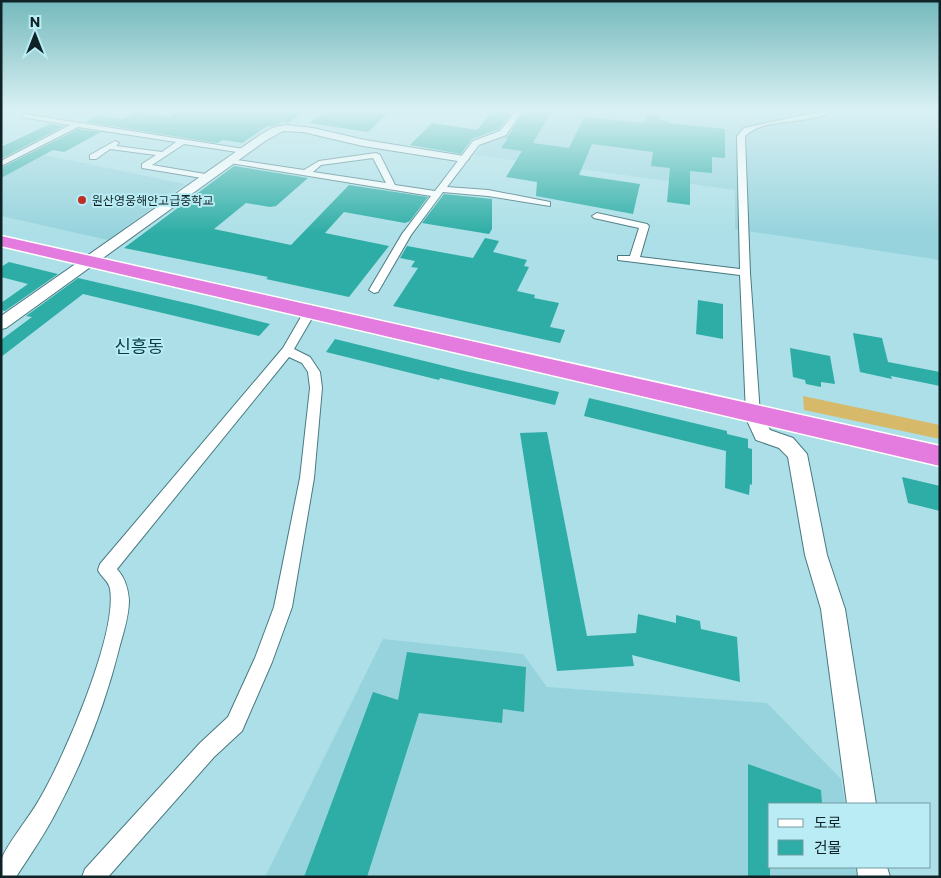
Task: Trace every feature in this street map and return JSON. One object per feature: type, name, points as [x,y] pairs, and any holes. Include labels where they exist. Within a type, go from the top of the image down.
[{"type":"highway","points":[[1,241],[940,456]]},
{"type":"street","points":[[1,164],[24,152]]},
{"type":"street","points":[[94,157],[102,152]]},
{"type":"street","points":[[147,152],[163,154]]},
{"type":"street","points":[[166,152],[146,166],[208,177]]},
{"type":"street","points":[[1,324],[243,152]]},
{"type":"street","points":[[424,152],[464,159]]},
{"type":"street","points":[[374,290],[407,234],[469,152]]},
{"type":"street","points":[[742,152],[753,414],[763,435],[786,443],[797,454],[816,554],[833,609],[862,803]]},
{"type":"street","points":[[306,173],[319,163],[376,155],[391,186]]},
{"type":"street","points":[[230,161],[391,186],[438,192],[488,193],[547,204]]},
{"type":"street","points":[[597,216],[644,226],[634,259]]},
{"type":"street","points":[[622,258],[746,273]]},
{"type":"street","points":[[3,877],[48,805],[74,753],[117,631],[120,606],[119,585],[106,570],[287,351],[309,313]]},
{"type":"street","points":[[93,877],[208,750],[235,724],[263,662],[283,607],[307,478],[316,388],[314,372],[306,360],[287,351]]},
{"type":"shaded area","name":"원산영웅해안고급중학교","points":[[30,152],[185,184],[108,240],[1,216],[1,167]]},
{"type":"shaded area","points":[[477,152],[940,152],[940,260],[735,229],[735,190],[474,155]]},
{"type":"shaded area","points":[[803,396],[940,425],[940,439],[804,410]]},
{"type":"shaded area","points":[[383,639],[523,654],[547,687],[767,703],[841,779],[845,803],[768,803],[768,868],[855,868],[857,877],[265,877]]},
{"type":"building","points":[[1,152],[14,152],[1,159]]},
{"type":"building","points":[[33,152],[49,152],[1,178],[1,168]]},
{"type":"building","points":[[521,152],[589,152],[579,175],[640,184],[633,214],[536,196],[537,182],[506,177]]},
{"type":"building","points":[[653,152],[725,152],[725,158],[712,157],[712,173],[690,171],[690,205],[667,202],[670,168],[651,166]]},
{"type":"building","points":[[234,166],[308,178],[276,206],[270,207],[246,203],[214,229],[291,245],[349,185],[428,197],[410,221],[405,223],[344,212],[325,233],[389,246],[349,297],[266,279],[268,277],[124,248]]},
{"type":"building","points":[[444,194],[492,199],[492,229],[489,234],[422,223]]},
{"type":"building","points":[[485,238],[499,241],[493,252],[527,260],[524,266],[529,267],[517,291],[535,295],[534,298],[559,303],[550,327],[565,330],[560,343],[393,306],[418,268],[411,267],[415,261],[400,258],[407,246],[473,258]]},
{"type":"building","points":[[9,262],[58,274],[5,311],[1,310],[1,303],[28,284],[1,277],[1,267]]},
{"type":"building","points":[[78,278],[270,324],[259,336],[83,294],[1,357],[1,340],[32,317],[26,316]]},
{"type":"building","points":[[698,300],[723,304],[723,339],[696,334]]},
{"type":"building","points":[[853,333],[882,338],[888,362],[940,372],[940,386],[860,372]]},
{"type":"building","points":[[335,339],[559,392],[555,405],[440,378],[439,380],[326,352]]},
{"type":"building","points":[[790,348],[830,356],[835,384],[821,382],[821,387],[806,384],[805,380],[793,377]]},
{"type":"building","points":[[589,398],[727,431],[727,434],[748,439],[748,448],[752,449],[752,485],[750,484],[749,495],[725,488],[726,451],[584,416]]},
{"type":"building","points":[[547,432],[587,636],[636,633],[638,614],[676,623],[676,615],[700,621],[701,629],[737,637],[740,682],[632,655],[634,666],[557,671],[520,433]]},
{"type":"building","points":[[902,477],[940,486],[940,511],[908,503]]},
{"type":"building","points":[[407,652],[526,667],[524,712],[503,709],[502,723],[419,713],[367,877],[304,877],[373,692],[398,700]]},
{"type":"building","points":[[748,764],[821,790],[822,803],[768,803],[768,868],[770,868],[770,877],[748,877]]},
{"type":"place","name":"원산영웅해안고급중학교","points":[[82,200]]},
{"type":"district","name":"신흥동","points":[[139,346]]}]
